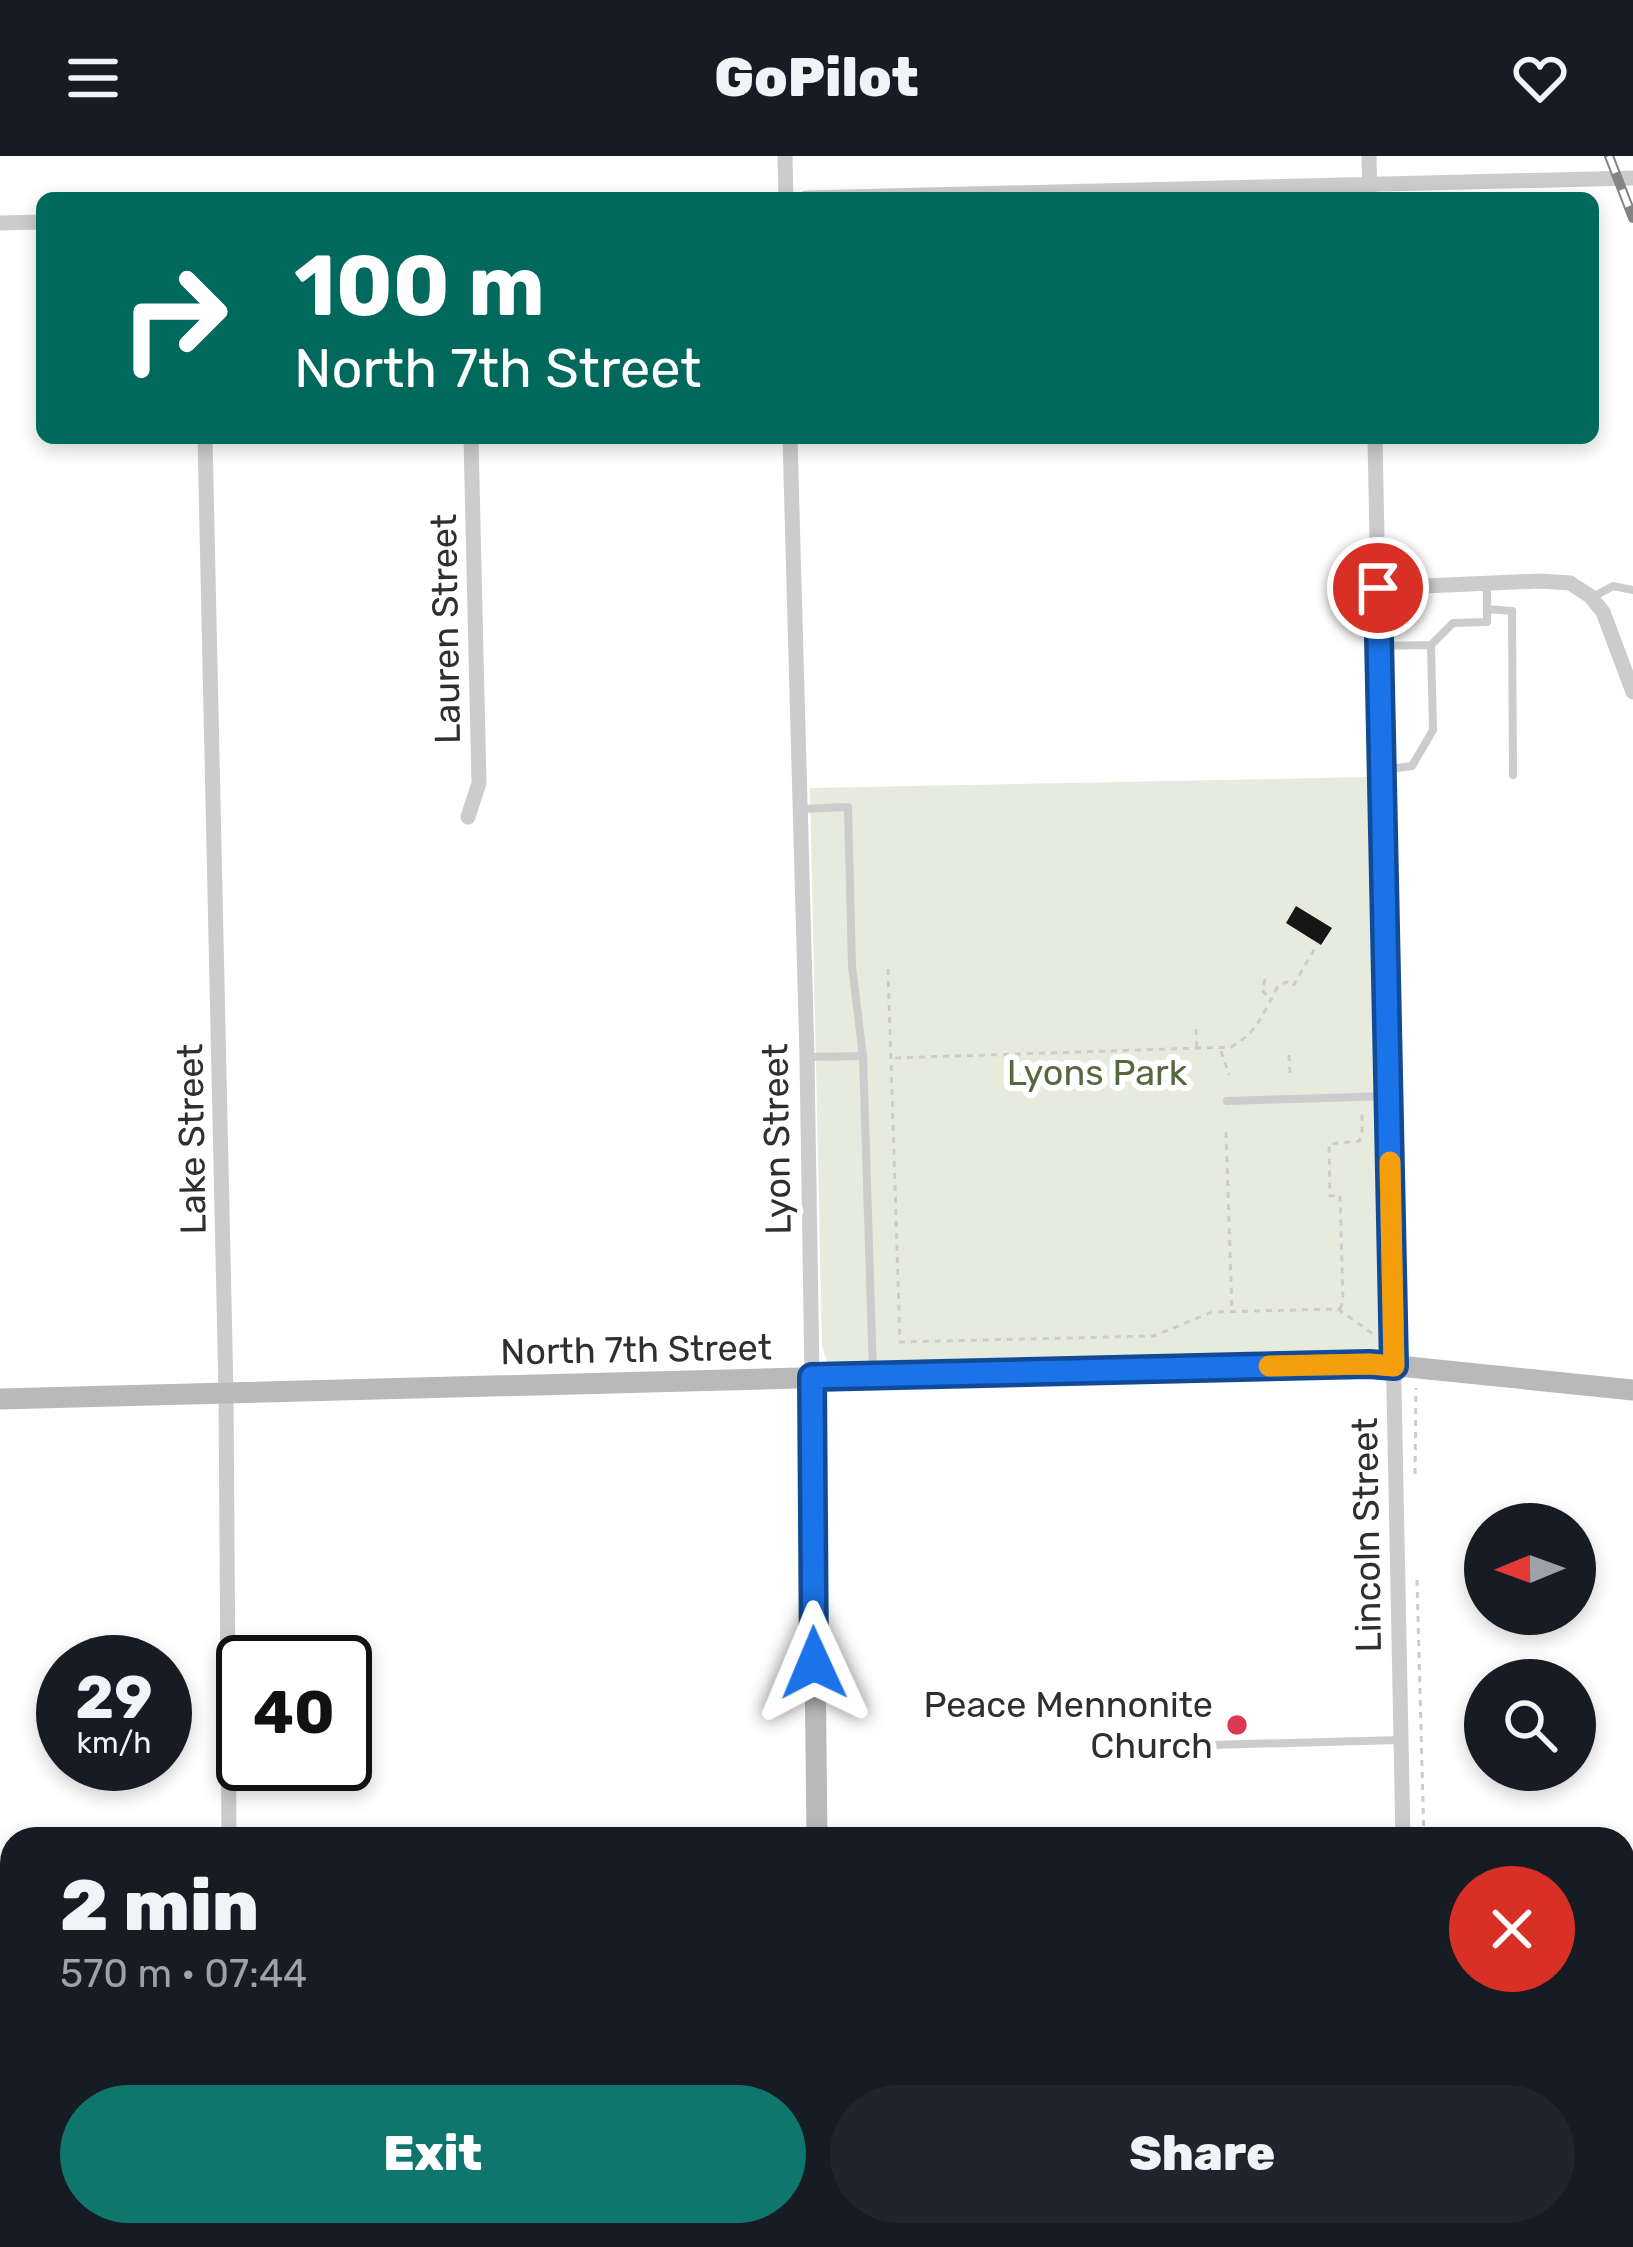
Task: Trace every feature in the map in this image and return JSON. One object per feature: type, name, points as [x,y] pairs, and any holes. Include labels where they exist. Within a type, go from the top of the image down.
[{"type":"street","points":[[785,156],[786,192]]},
{"type":"street","points":[[1369,156],[1370,191]]},
{"type":"street","points":[[1289,192],[1633,178]]},
{"type":"street","points":[[0,224],[36,222]]},
{"type":"street","name":"Lake Street","points":[[206,444],[226,1392],[229,1827]]},
{"type":"street","name":"Lauren Street","points":[[468,818],[479,783],[471,444]]},
{"type":"street","name":"Lyon Street","points":[[790,444],[807,1057],[817,1827]]},
{"type":"street","name":"Lincoln Street","points":[[1376,444],[1388,1096],[1401,1361],[1402,1827]]},
{"type":"street","points":[[1378,588],[1570,583],[1592,598],[1607,621],[1633,692]]},
{"type":"street","name":"North 7th Street","points":[[0,1399],[1401,1361],[1633,1390]]},
{"type":"lane","points":[[1380,646],[1431,645],[1453,623],[1487,622],[1487,583]]},
{"type":"lane","points":[[1592,598],[1613,586],[1633,590]]},
{"type":"lane","points":[[1487,610],[1512,610],[1513,776]]},
{"type":"lane","points":[[1381,770],[1412,766],[1433,730],[1431,645]]},
{"type":"lane","points":[[801,808],[848,807],[852,966],[863,1055],[873,1376]]},
{"type":"lane","points":[[807,1057],[863,1055]]},
{"type":"lane","points":[[1227,1101],[1388,1096]]},
{"type":"lane","points":[[1210,1745],[1401,1740]]},
{"type":"path","points":[[891,1058],[1231,1047],[1247,1038],[1261,1021],[1279,985],[1293,986],[1299,980],[1318,943]]},
{"type":"path","points":[[888,969],[900,1342],[1154,1336],[1212,1312],[1340,1310],[1401,1361],[1414,1490]]},
{"type":"path","points":[[1265,980],[1263,994],[1272,1000]]},
{"type":"path","points":[[1196,1029],[1197,1050]]},
{"type":"path","points":[[1221,1049],[1228,1075]]},
{"type":"path","points":[[1289,1055],[1290,1073]]},
{"type":"path","points":[[1340,1310],[1340,1195],[1330,1196],[1329,1144],[1355,1143],[1361,1138],[1361,1097]]},
{"type":"path","points":[[1226,1132],[1232,1312]]},
{"type":"path","points":[[1417,1582],[1424,1827]]},
{"type":"green space","name":"Lyons Park","points":[[1373,777],[1384,1324],[1376,1352],[839,1367],[827,1362],[822,1346],[810,788]]},
{"type":"building","points":[[1296,906],[1332,928],[1321,945],[1286,923]]},
{"type":"railway","points":[[1609,156],[1633,218]]},
{"type":"slow traffic","points":[[1269,1366],[1394,1366],[1390,1162]]},
{"type":"place","name":"Peace Mennonite Church","points":[[1237,1725]]},
{"type":"route","points":[[814,1663],[812,1377],[1394,1366],[1378,588]]}]
